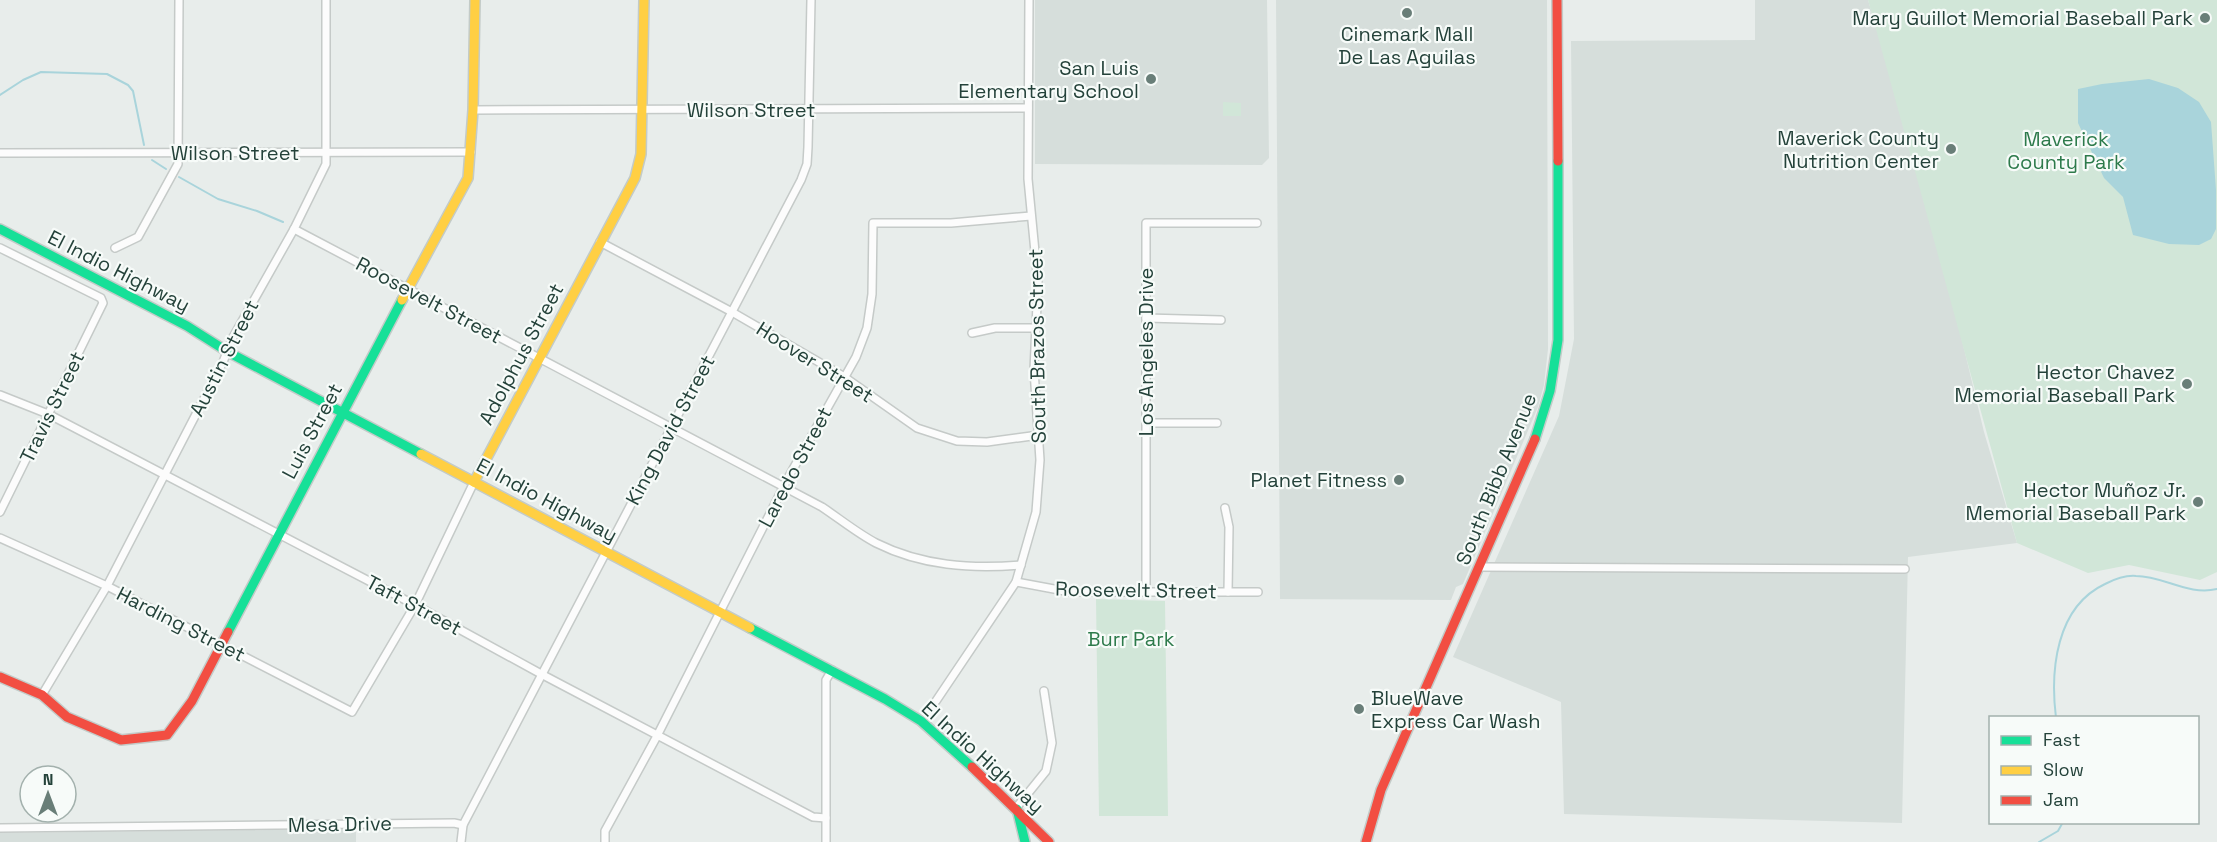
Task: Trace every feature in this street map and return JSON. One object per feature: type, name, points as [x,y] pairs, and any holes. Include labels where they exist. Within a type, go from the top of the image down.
[{"type":"main road","name":"Luis Street","points":[[42,695],[67,717],[121,740],[167,735],[192,701],[342,412],[468,178],[473,110],[475,0]]},
{"type":"main road","name":"Adolphus Street","points":[[474,482],[639,166],[643,110],[644,0]]},
{"type":"main road","name":"South Bibb Avenue","points":[[1366,842],[1381,790],[1539,430],[1551,391],[1557,362],[1559,326],[1557,0]]},
{"type":"main road","name":"El Indio Highway","points":[[0,229],[187,326],[228,352],[832,670],[921,721],[1016,808],[1049,842]]},
{"type":"main road","points":[[0,677],[42,695]]},
{"type":"main road","points":[[1016,808],[1025,842]]},
{"type":"street","points":[[115,248],[138,237],[178,164],[179,0]]},
{"type":"street","name":"Austin Street","points":[[42,695],[107,586],[228,352],[232,339],[294,229],[326,164],[326,0]]},
{"type":"street","name":"King David Street","points":[[461,842],[463,825],[801,180],[807,164],[810,0]]},
{"type":"street","name":"South Brazos Street","points":[[936,701],[1016,582],[1036,512],[1040,483],[1034,370],[1038,284],[1028,179],[1029,0]]},
{"type":"street","name":"Wilson Street","points":[[473,110],[1028,108]]},
{"type":"street","name":"Wilson Street","points":[[0,153],[471,152]]},
{"type":"street","name":"Laredo Street","points":[[605,842],[605,831],[657,736],[784,487],[843,376],[856,357],[867,328],[872,294],[873,223],[951,223],[1031,216]]},
{"type":"street","name":"Los Angeles Drive","points":[[1146,592],[1146,223],[1257,223]]},
{"type":"street","name":"Roosevelt Street","points":[[294,229],[784,487],[834,515],[863,536],[895,551],[940,564],[994,567],[1021,565]]},
{"type":"street","name":"Hoover Street","points":[[600,242],[732,312],[843,376],[917,428],[957,441],[987,442],[1039,435]]},
{"type":"street","name":"Travis Street","points":[[0,248],[101,298],[103,303],[0,512]]},
{"type":"street","points":[[1146,318],[1221,320]]},
{"type":"street","points":[[972,333],[995,328],[1036,328]]},
{"type":"street","name":"Taft Street","points":[[0,395],[48,414],[813,817],[826,818]]},
{"type":"street","points":[[1146,423],[1217,423]]},
{"type":"street","name":"Adolphus Street","points":[[356,705],[414,605],[474,482]]},
{"type":"street","points":[[1225,508],[1229,526],[1228,592]]},
{"type":"street","name":"Harding Street","points":[[0,538],[107,586],[352,712],[356,705]]},
{"type":"street","points":[[1479,567],[1905,569]]},
{"type":"street","name":"Roosevelt Street","points":[[1016,582],[1070,592],[1258,592]]},
{"type":"street","points":[[826,842],[826,680],[832,670]]},
{"type":"street","points":[[1016,808],[1046,771],[1052,743],[1044,691]]},
{"type":"street","name":"Mesa Drive","points":[[0,828],[454,823],[463,825]]},
{"type":"shaded area","name":"San Luis Elementary School","points":[[1035,0],[1267,0],[1269,158],[1262,165],[1035,164]]},
{"type":"shaded area","points":[[1276,0],[1547,0],[1548,349],[1544,385],[1538,407],[1463,584],[1456,587],[1451,600],[1280,599]]},
{"type":"shaded area","points":[[1755,0],[1868,0],[1932,215],[1984,432],[2017,543],[1908,557],[1902,823],[1564,814],[1561,702],[1453,657],[1559,416],[1574,339],[1571,41],[1755,40]]},
{"type":"shaded area","points":[[356,829],[356,842],[0,842],[0,833]]},
{"type":"green space","name":"Maverick County Park","points":[[1868,0],[2217,0],[2217,572],[2200,580],[2129,565],[2088,573],[2017,543]]},
{"type":"green space","points":[[1223,102],[1241,103],[1241,116],[1223,116]]},
{"type":"green space","name":"Burr Park","points":[[1096,599],[1165,601],[1168,816],[1099,816]]},
{"type":"water","points":[[2149,79],[2178,88],[2199,102],[2211,122],[2216,190],[2216,229],[2211,239],[2199,245],[2169,244],[2133,235],[2123,197],[2104,178],[2078,123],[2078,89]]},
{"type":"waterway","points":[[0,95],[23,80],[41,72],[107,74],[128,85],[133,91],[144,145]]},
{"type":"waterway","points":[[152,160],[166,169]]},
{"type":"waterway","points":[[179,177],[218,199],[283,222]]},
{"type":"waterway","points":[[2056,716],[2054,680],[2060,642],[2066,624],[2089,594],[2113,580],[2132,576],[2156,579],[2196,590],[2217,589]]},
{"type":"waterway","points":[[2039,842],[2058,831],[2062,824]]},
{"type":"traffic: fast","points":[[1535,439],[1550,391],[1558,340],[1558,161]]},
{"type":"traffic: fast","points":[[0,229],[187,326],[228,352],[421,454]]},
{"type":"traffic: fast","points":[[228,632],[402,300]]},
{"type":"traffic: fast","points":[[750,628],[885,699],[921,721],[972,767]]},
{"type":"traffic: fast","points":[[1017,809],[1025,842]]},
{"type":"traffic: slow","points":[[402,300],[468,178],[473,110],[475,0]]},
{"type":"traffic: slow","points":[[474,482],[635,178],[641,154],[644,0]]},
{"type":"traffic: slow","points":[[421,454],[750,628]]},
{"type":"traffic: jam","points":[[1557,0],[1558,161]]},
{"type":"traffic: jam","points":[[1366,842],[1381,790],[1535,439]]},
{"type":"traffic: jam","points":[[0,677],[42,695],[67,717],[121,740],[167,735],[192,701],[228,632]]},
{"type":"traffic: jam","points":[[972,767],[1049,842]]},
{"type":"place","name":"Cinemark Mall De Las Aguilas","points":[[1407,13]]},
{"type":"place","name":"Mary Guillot Memorial Baseball Park","points":[[2205,18]]},
{"type":"place","name":"San Luis Elementary School","points":[[1151,79]]},
{"type":"place","name":"Maverick County Nutrition Center","points":[[1951,149]]},
{"type":"place","name":"Hector Chavez Memorial Baseball Park","points":[[2187,384]]},
{"type":"place","name":"Planet Fitness","points":[[1399,480]]},
{"type":"place","name":"Hector Muñoz Jr. Memorial Baseball Park","points":[[2198,502]]},
{"type":"place","name":"BlueWave Express Car Wash","points":[[1359,709]]}]
